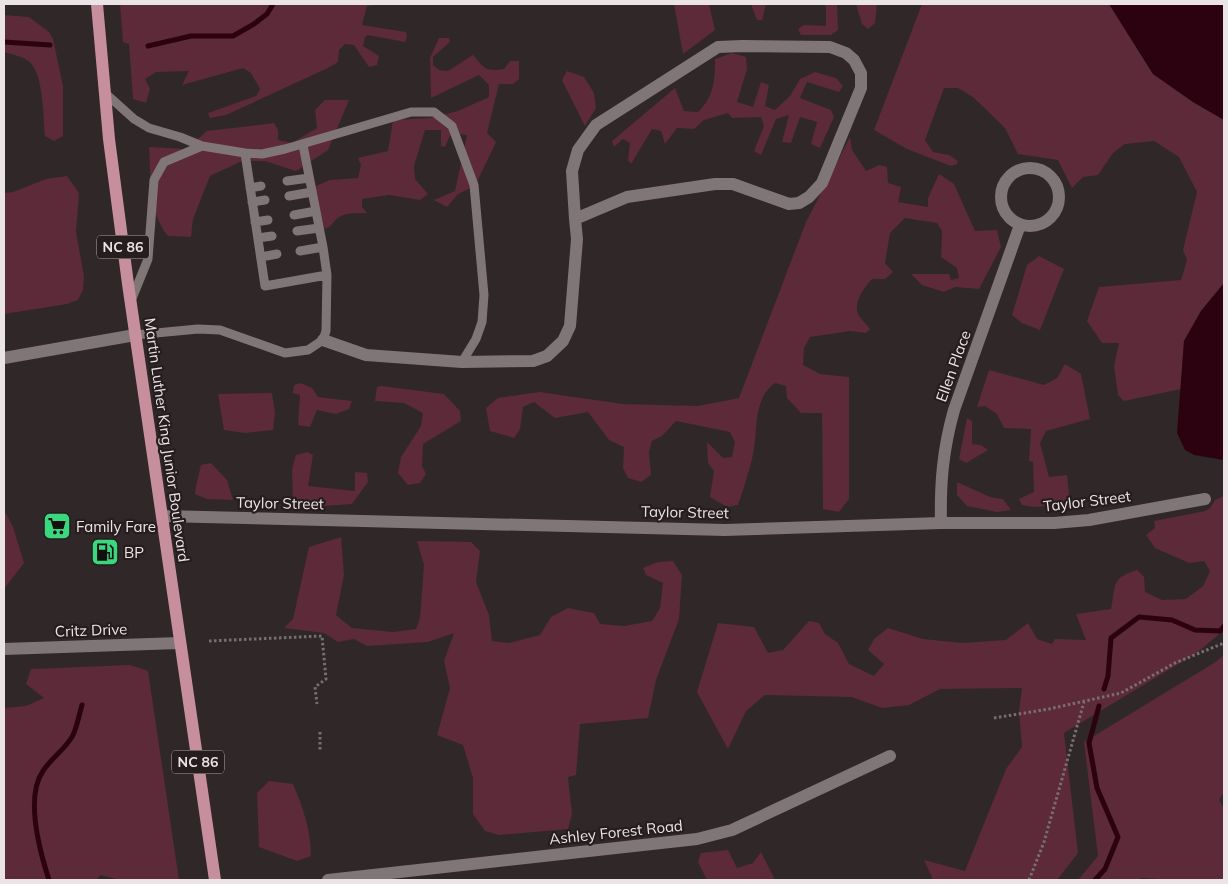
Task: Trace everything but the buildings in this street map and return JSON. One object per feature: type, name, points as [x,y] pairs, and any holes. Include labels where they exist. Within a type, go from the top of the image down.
[{"type":"main road","name":"Martin Luther King Junior Boulevard","points":[[97,4],[104,92],[130,304],[215,880]]},
{"type":"street","points":[[323,340],[366,355],[462,362],[534,361],[547,356],[563,341],[570,326],[577,239],[575,219],[572,171],[578,150],[596,125],[718,47],[830,47],[846,53],[854,60],[861,73],[861,88],[822,183],[809,197],[799,203],[789,204],[733,184],[715,184],[627,197],[575,219]]},
{"type":"street","points":[[1031,167],[1040,169],[1048,173],[1058,188],[1060,197],[1058,207],[1054,215],[1039,226],[1020,225],[1012,221],[1002,206],[1000,196],[1002,187],[1006,179],[1021,168],[1031,167]]},
{"type":"street","name":"Ellen Place","points":[[941,523],[940,491],[947,436],[954,410],[1020,225]]},
{"type":"street","points":[[4,358],[135,334]]},
{"type":"street","name":"Taylor Street","points":[[162,516],[725,530],[941,523],[1054,523],[1089,520],[1205,499]]},
{"type":"street","name":"Critz Drive","points":[[4,649],[180,643]]},
{"type":"street","name":"Ashley Forest Road","points":[[328,880],[697,840],[732,830],[890,756]]},
{"type":"lane","points":[[104,92],[134,119],[150,128],[202,146],[262,154],[303,145],[411,112],[434,112],[452,126],[474,185],[484,295],[482,322],[476,339],[462,362]]},
{"type":"lane","points":[[135,334],[198,329],[220,330],[285,353],[308,350],[323,340],[326,331],[327,275],[303,145]]},
{"type":"lane","points":[[130,304],[148,260],[154,180],[164,162],[202,146]]},
{"type":"lane","points":[[246,153],[265,286],[327,275]]},
{"type":"lane","points":[[287,182],[309,178]]},
{"type":"lane","points":[[250,188],[261,186]]},
{"type":"lane","points":[[289,196],[312,192]]},
{"type":"lane","points":[[252,202],[265,200]]},
{"type":"lane","points":[[294,215],[316,212]]},
{"type":"lane","points":[[255,222],[268,220]]},
{"type":"lane","points":[[297,231],[319,228]]},
{"type":"lane","points":[[258,238],[272,236]]},
{"type":"lane","points":[[300,251],[323,247]]},
{"type":"lane","points":[[261,257],[276,254]]},
{"type":"path","points":[[210,640],[322,636],[326,679],[315,687],[317,704]]},
{"type":"path","points":[[994,718],[1049,709],[1121,693],[1174,662],[1224,643]]},
{"type":"path","points":[[1029,880],[1044,842],[1084,702]]},
{"type":"path","points":[[320,732],[320,750]]},
{"type":"shaded area","points":[[120,4],[390,4],[367,6],[362,25],[406,32],[407,36],[405,42],[368,35],[365,37],[363,46],[379,56],[377,65],[369,67],[354,45],[345,44],[339,50],[338,62],[328,68],[226,115],[210,118],[208,113],[256,96],[260,89],[251,73],[243,68],[182,85],[189,71],[156,72],[145,79],[150,89],[146,103],[133,99],[129,44],[123,42]]},
{"type":"shaded area","points":[[674,4],[709,4],[715,30],[683,54]]},
{"type":"shaded area","points":[[751,4],[766,4],[762,20],[757,20]]},
{"type":"shaded area","points":[[824,4],[837,4],[838,30],[831,35],[801,35],[798,29],[804,25],[826,26],[826,7]]},
{"type":"shaded area","points":[[856,4],[877,4],[875,23],[868,29],[862,24]]},
{"type":"shaded area","points":[[922,4],[1109,4],[1153,74],[1193,102],[1224,120],[1224,283],[1201,311],[1184,341],[1181,389],[1124,401],[1118,395],[1114,366],[1119,343],[1102,343],[1087,321],[1099,287],[1181,280],[1187,260],[1183,250],[1197,192],[1179,157],[1154,141],[1125,144],[1113,153],[1098,175],[1083,177],[1072,188],[1058,160],[1018,154],[1005,128],[973,97],[958,88],[944,88],[925,140],[933,152],[949,155],[958,161],[957,164],[951,166],[907,149],[874,130]]},
{"type":"shaded area","points":[[1109,4],[1224,4],[1224,120],[1193,102],[1153,74]]},
{"type":"shaded area","points":[[4,15],[29,17],[49,32],[53,39],[63,86],[63,136],[54,141],[45,136],[40,83],[33,65],[16,55],[4,52]]},
{"type":"shaded area","points":[[439,38],[449,38],[450,42],[433,57],[433,65],[439,70],[448,71],[473,55],[483,66],[493,70],[504,69],[510,61],[519,61],[519,79],[513,84],[499,84],[487,133],[496,142],[475,186],[458,194],[447,207],[434,200],[455,191],[467,135],[451,133],[445,147],[441,146],[441,130],[425,130],[414,166],[415,179],[428,194],[420,200],[389,195],[362,199],[362,207],[367,213],[345,215],[338,218],[325,229],[315,202],[314,187],[330,180],[358,178],[361,165],[358,158],[388,151],[393,120],[430,118],[458,111],[489,97],[489,85],[479,75],[431,98],[430,58]]},
{"type":"shaded area","points":[[732,53],[746,57],[747,69],[737,102],[753,107],[761,82],[769,85],[765,106],[775,110],[790,96],[800,79],[815,72],[836,78],[843,86],[839,92],[807,82],[800,98],[831,110],[834,117],[820,148],[811,144],[817,122],[800,117],[791,143],[782,142],[789,115],[776,119],[761,155],[754,151],[764,126],[761,117],[732,118],[728,113],[704,120],[694,129],[677,128],[665,144],[661,131],[652,129],[631,164],[628,160],[630,143],[623,139],[614,147],[612,141],[675,88],[684,111],[698,112],[707,100],[712,88],[715,74],[715,59]]},
{"type":"shaded area","points":[[567,71],[584,77],[594,93],[596,108],[585,126],[562,80]]},
{"type":"shaded area","points":[[325,100],[349,100],[328,150],[296,171],[265,161],[242,161],[210,176],[193,219],[191,237],[168,236],[157,216],[154,205],[149,147],[186,149],[207,131],[274,123],[278,130],[278,140],[292,143],[317,128],[315,110]]},
{"type":"shaded area","points":[[850,137],[852,150],[866,171],[879,165],[887,167],[888,183],[901,187],[898,202],[928,207],[928,198],[939,174],[954,184],[975,231],[997,230],[1001,247],[979,289],[955,287],[944,292],[922,285],[911,274],[949,274],[951,280],[959,278],[957,268],[941,257],[942,231],[937,223],[905,218],[890,233],[885,263],[893,272],[885,279],[872,279],[858,301],[857,311],[859,316],[870,329],[866,333],[850,331],[810,337],[804,348],[803,365],[820,374],[849,377],[849,499],[839,512],[823,509],[822,413],[801,413],[787,398],[786,386],[775,383],[767,390],[759,408],[752,459],[738,505],[727,507],[710,497],[714,471],[708,463],[707,442],[723,458],[732,457],[735,442],[730,432],[676,421],[662,436],[652,441],[649,452],[651,475],[641,482],[628,478],[623,468],[624,447],[609,440],[588,412],[555,418],[534,402],[523,407],[520,429],[514,438],[490,431],[486,408],[498,398],[539,392],[623,404],[698,406],[739,398],[806,222]]},
{"type":"shaded area","points":[[67,176],[79,193],[76,232],[84,276],[83,290],[78,300],[67,304],[4,314],[4,193],[13,192],[46,179]]},
{"type":"shaded area","points":[[1039,256],[1064,269],[1040,330],[1022,323],[1012,315],[1027,265]]},
{"type":"shaded area","points":[[1224,283],[1224,460],[1194,455],[1185,450],[1177,433],[1184,341],[1201,311]]},
{"type":"shaded area","points":[[1065,364],[1081,374],[1090,419],[1046,431],[1040,443],[1049,477],[1067,475],[1070,504],[1034,507],[1022,505],[1019,499],[1034,492],[1033,462],[1029,461],[1031,429],[1004,428],[997,414],[985,406],[977,407],[989,370],[1044,385],[1057,378]]},
{"type":"shaded area","points":[[301,383],[312,388],[318,397],[352,401],[349,409],[336,414],[317,410],[310,427],[298,425],[300,395],[293,393],[294,385]]},
{"type":"shaded area","points":[[377,387],[444,394],[460,411],[461,421],[423,444],[422,466],[426,474],[420,483],[408,485],[398,473],[401,457],[421,426],[423,413],[404,403],[375,401]]},
{"type":"shaded area","points":[[272,393],[275,413],[273,430],[245,433],[224,430],[218,394]]},
{"type":"shaded area","points":[[967,418],[972,421],[972,444],[981,445],[988,450],[966,463],[959,459]]},
{"type":"shaded area","points":[[307,452],[313,455],[308,486],[355,491],[355,472],[367,473],[368,482],[352,504],[309,507],[293,502],[292,469],[296,455]]},
{"type":"shaded area","points":[[211,463],[227,480],[233,500],[207,499],[195,494],[201,465]]},
{"type":"shaded area","points":[[957,482],[990,497],[1003,499],[1011,510],[997,512],[967,506],[957,495]]},
{"type":"shaded area","points":[[1224,496],[1224,630],[1198,652],[1064,733],[1078,853],[1057,880],[933,880],[924,860],[965,871],[1006,769],[1022,747],[1019,711],[1022,688],[940,689],[909,705],[882,708],[852,697],[765,695],[746,711],[728,749],[697,692],[718,623],[754,627],[768,653],[783,650],[809,621],[819,623],[825,634],[838,643],[849,664],[874,676],[884,664],[868,650],[874,639],[888,628],[923,639],[962,643],[1006,640],[1028,623],[1037,639],[1052,644],[1055,639],[1086,640],[1076,614],[1111,609],[1116,583],[1129,573],[1137,570],[1144,577],[1145,592],[1162,600],[1186,599],[1203,586],[1210,571],[1204,561],[1189,563],[1155,548],[1146,535],[1155,528],[1154,521],[1205,511],[1210,508],[1215,500]]},
{"type":"shaded area","points":[[4,510],[13,527],[24,563],[4,589]]},
{"type":"shaded area","points":[[341,537],[344,575],[336,615],[352,628],[393,632],[416,629],[420,618],[424,565],[417,541],[471,542],[480,551],[476,582],[489,615],[492,641],[509,643],[540,635],[551,617],[568,608],[594,613],[600,624],[624,626],[652,621],[660,608],[663,583],[646,575],[643,568],[658,562],[673,561],[682,575],[679,619],[656,680],[648,718],[580,724],[576,775],[568,777],[572,814],[568,829],[499,835],[485,831],[473,814],[473,778],[463,745],[437,735],[450,688],[444,661],[454,633],[428,642],[367,646],[354,639],[338,642],[324,633],[284,628],[293,619],[309,547]]},
{"type":"shaded area","points":[[1224,655],[1224,792],[1219,800],[1224,809],[1224,880],[1141,878],[1139,880],[1078,880],[1098,856],[1084,742],[1214,663]]},
{"type":"shaded area","points":[[130,665],[148,671],[179,880],[120,880],[100,875],[97,880],[4,880],[4,708],[26,706],[44,698],[26,684],[31,669]]},
{"type":"shaded area","points":[[269,781],[293,784],[306,819],[310,837],[311,856],[297,861],[259,847],[257,793]]},
{"type":"shaded area","points":[[728,850],[737,868],[753,863],[761,852],[775,880],[707,880],[698,862],[701,853]]},
{"type":"waterway","points":[[148,46],[191,36],[233,36],[267,14],[273,4]]},
{"type":"waterway","points":[[4,42],[50,45]]},
{"type":"waterway","points":[[1104,689],[1108,676],[1111,638],[1139,617],[1172,620],[1195,630],[1220,631],[1224,626]]},
{"type":"waterway","points":[[49,880],[38,840],[35,795],[43,771],[73,735],[82,705]]},
{"type":"waterway","points":[[1095,880],[1105,869],[1118,837],[1097,788],[1089,743],[1099,706]]},
{"type":"place","name":"Family Fare","points":[[57,526]]},
{"type":"place","name":"BP","points":[[105,552]]}]
